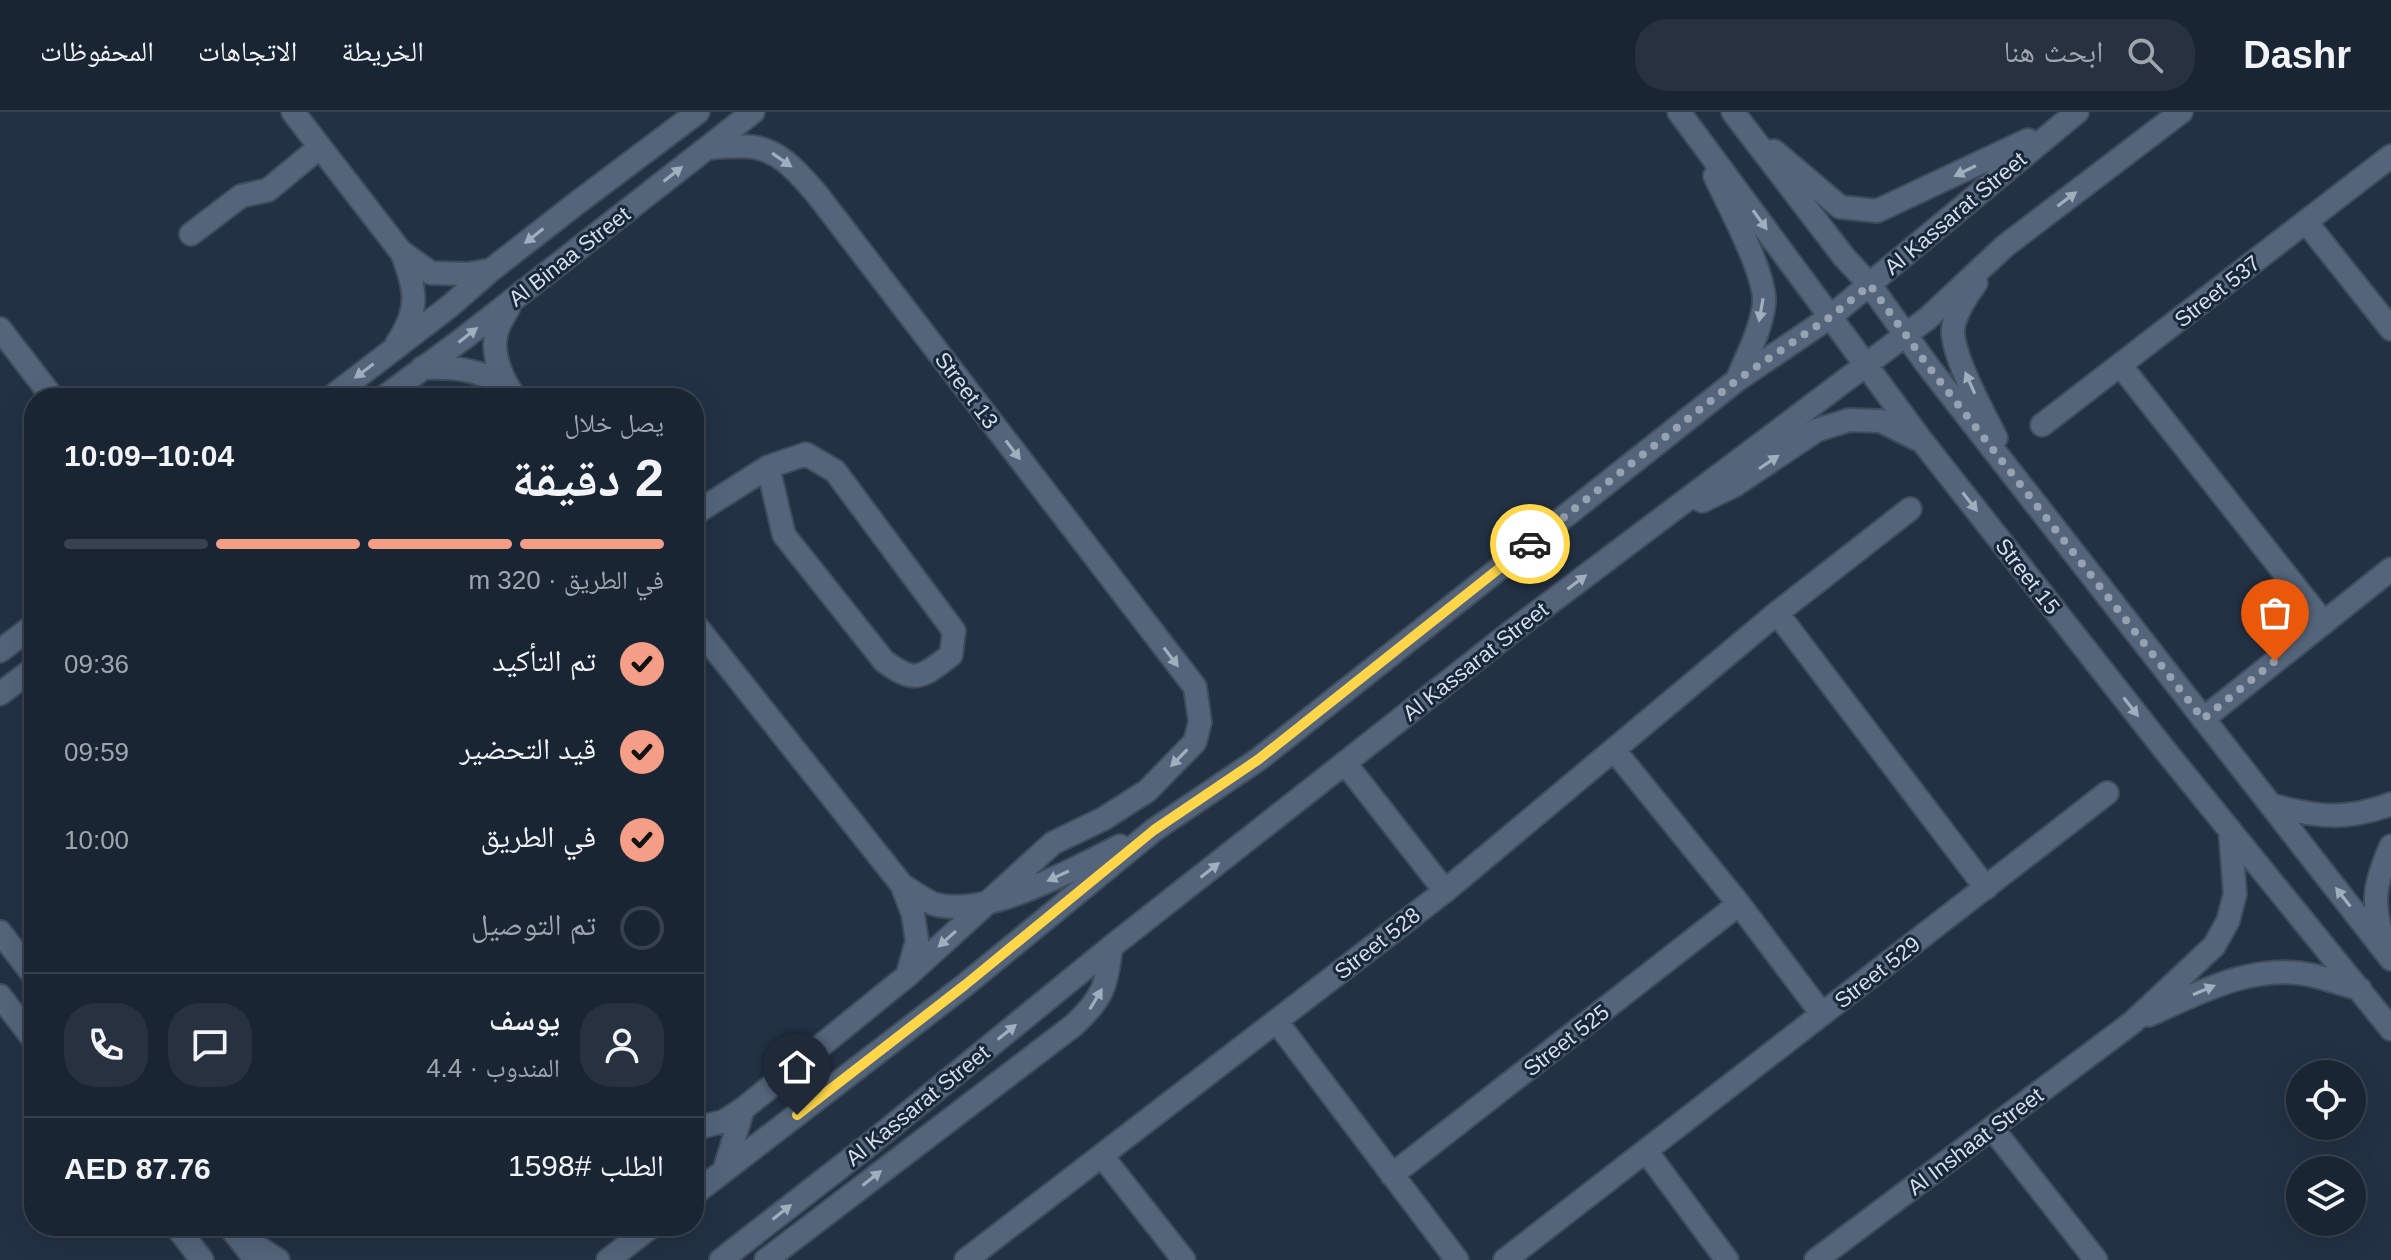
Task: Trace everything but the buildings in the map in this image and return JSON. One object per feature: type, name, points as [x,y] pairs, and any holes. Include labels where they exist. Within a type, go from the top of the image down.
[{"type":"street","points":[[293,112],[402,253],[415,299],[406,328],[392,350]]},
{"type":"street","name":"Al Binaa Street","points":[[343,388],[698,112]]},
{"type":"street","name":"Al Binaa Street","points":[[396,388],[753,112]]},
{"type":"street","name":"Street 15","points":[[1679,112],[1922,441],[2164,749],[2391,1029]]},
{"type":"street","name":"Al Kassarat Street","points":[[721,1260],[1515,629],[1928,318],[2005,246],[2181,112]]},
{"type":"street","points":[[1738,118],[1840,207],[1877,211],[2069,118]]},
{"type":"street","points":[[1738,118],[2390,957]]},
{"type":"street","name":"Al Kassarat Street","points":[[704,1186],[965,985],[1154,830],[1259,759],[1737,380],[1830,317],[2069,118]]},
{"type":"street","points":[[1697,135],[1758,269],[1765,302],[1757,333],[1737,380]]},
{"type":"street","points":[[191,234],[241,196],[268,190],[320,147]]},
{"type":"street","name":"Street 13","points":[[707,148],[753,147],[771,152],[789,163],[825,205],[1195,687],[1200,722],[1195,742],[1147,791],[1103,819],[1053,843],[987,903]]},
{"type":"street","name":"Street 537","points":[[2042,425],[2391,156]]},
{"type":"street","points":[[2306,222],[2391,329]]},
{"type":"street","points":[[2005,246],[1964,300],[1952,331],[1959,359],[2016,478]]},
{"type":"street","points":[[402,253],[431,273],[468,274],[491,270]]},
{"type":"street","points":[[509,388],[496,351],[496,332],[514,298]]},
{"type":"street","points":[[0,329],[45,388]]},
{"type":"street","points":[[2121,366],[2324,623]]},
{"type":"street","points":[[422,368],[471,370],[504,388]]},
{"type":"street","points":[[1651,527],[1735,485],[1817,430],[1849,420],[1881,421],[1922,441]]},
{"type":"street","points":[[704,508],[768,467],[806,454],[835,471],[954,631],[951,655],[924,675],[903,675],[884,661],[784,535],[768,467]]},
{"type":"street","name":"Street 528","points":[[966,1260],[1445,891],[1777,613],[1910,509]]},
{"type":"street","points":[[2203,719],[2391,569]]},
{"type":"street","points":[[1777,613],[1986,888]]},
{"type":"street","points":[[0,651],[24,633]]},
{"type":"street","points":[[704,636],[902,885],[913,914],[917,941],[908,975]]},
{"type":"street","points":[[0,694],[24,676]]},
{"type":"street","points":[[1614,750],[1739,904],[1822,1014]]},
{"type":"street","points":[[1345,763],[1445,891]]},
{"type":"street","name":"Street 529","points":[[1505,1260],[2107,793]]},
{"type":"street","points":[[2271,805],[2312,816],[2338,817],[2391,804]]},
{"type":"street","name":"Al Inshaat Street","points":[[1816,1260],[2133,1022],[2214,946],[2233,908],[2235,894],[2230,829]]},
{"type":"street","points":[[902,885],[934,904],[965,907],[987,903],[1040,884],[1154,830]]},
{"type":"street","points":[[2390,957],[2376,918],[2376,894],[2391,846]]},
{"type":"street","points":[[704,1126],[724,1121],[743,1109],[908,975],[987,903]]},
{"type":"street","name":"Street 525","points":[[1392,1175],[1739,904]]},
{"type":"street","points":[[0,932],[24,963]]},
{"type":"street","name":"Al Kassarat Street","points":[[766,1260],[1074,1025],[1092,1008],[1102,991],[1111,947]]},
{"type":"street","name":"Al Inshaat Street","points":[[2133,1022],[2212,986],[2251,975],[2311,975],[2360,989]]},
{"type":"street","points":[[0,996],[24,1027]]},
{"type":"street","points":[[1276,1021],[1457,1260]]},
{"type":"street","points":[[724,1171],[743,1109]]},
{"type":"street","points":[[1992,1128],[2096,1260]]},
{"type":"street","points":[[870,1144],[936,1129]]},
{"type":"street","points":[[1646,1151],[1727,1260]]},
{"type":"street","points":[[1102,1156],[1184,1260]]},
{"type":"street","points":[[184,1236],[202,1260]]},
{"type":"street","points":[[603,1259],[637,1236]]},
{"type":"street","points":[[243,1243],[259,1248],[278,1260]]},
{"type":"way so far","points":[[1530,544],[1737,380],[1830,317],[1870,285],[1904,335],[2203,719],[2275,661]]},
{"type":"route","points":[[797,1115],[965,985],[1154,830],[1259,759],[1530,544]]}]
